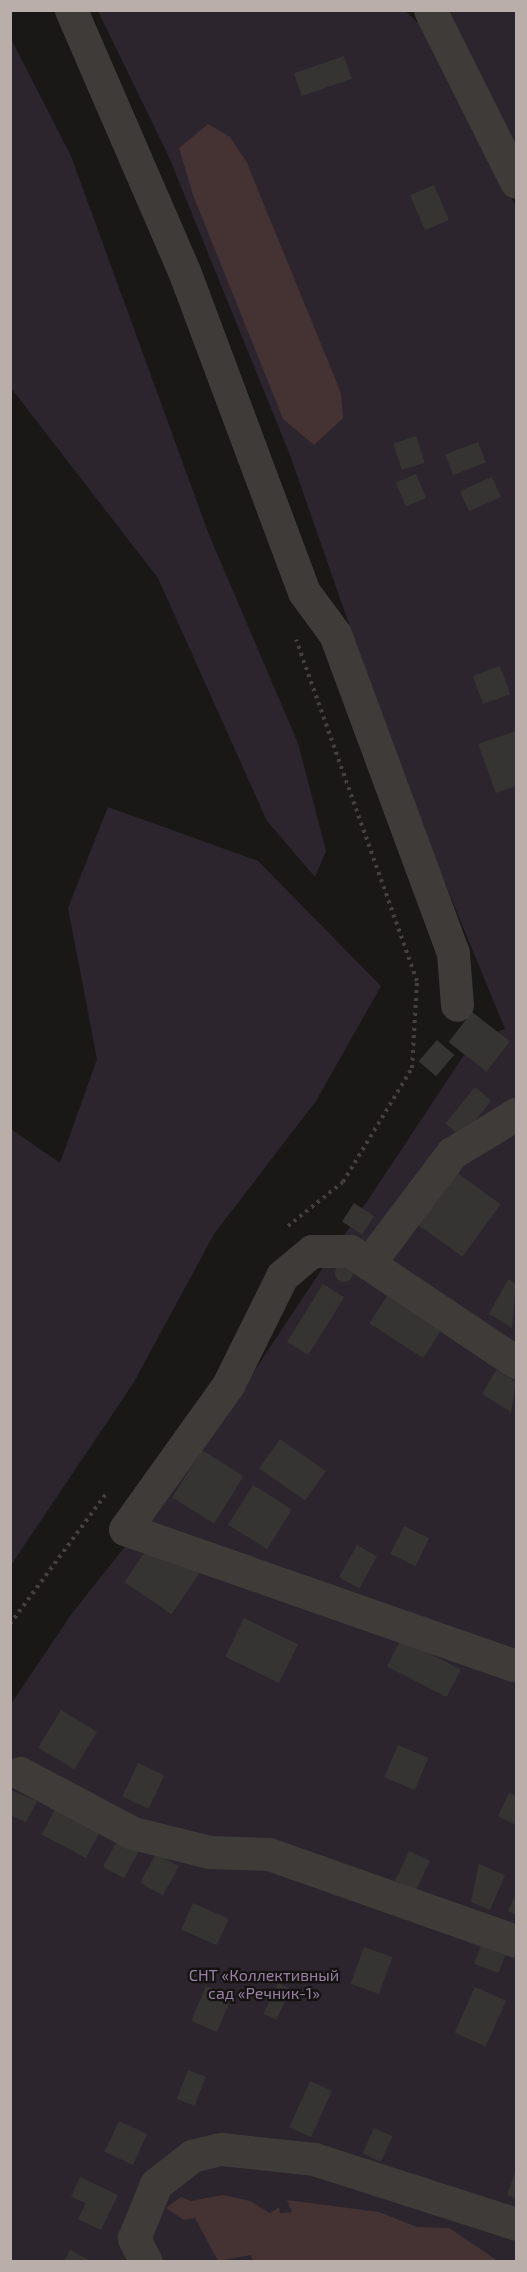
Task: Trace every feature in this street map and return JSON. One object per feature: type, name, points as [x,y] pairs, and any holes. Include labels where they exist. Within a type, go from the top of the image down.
[{"type":"street","points":[[71,10],[184,271],[304,592],[335,634],[453,953],[457,1005]]},
{"type":"street","points":[[429,10],[447,35],[516,182]]},
{"type":"street","points":[[369,1263],[452,1153],[516,1114]]},
{"type":"street","points":[[513,1665],[125,1529],[228,1384],[290,1267],[326,1248],[350,1251],[516,1362]]},
{"type":"street","points":[[20,1773],[133,1833],[209,1852],[269,1854],[516,1941]]},
{"type":"street","points":[[146,2262],[134,2238],[156,2184],[192,2156],[221,2149],[314,2159],[516,2224]]},
{"type":"path","points":[[281,1232],[342,1182],[412,1068],[417,981],[295,635]]},
{"type":"path","points":[[10,1624],[114,1484]]},
{"type":"green space","name":"СНТ «Коллективный сад «Речник-1»","points":[[98,11],[405,11],[432,35],[516,207],[516,2261],[11,2262],[11,1704],[73,1612],[202,1450],[474,1040],[505,1029],[408,793],[290,455],[169,157]]},
{"type":"green space","points":[[428,11],[516,11],[516,168]]},
{"type":"green space","points":[[11,39],[71,156],[209,535],[298,743],[326,851],[315,877],[267,821],[158,578],[11,388]]},
{"type":"green space","points":[[108,807],[258,861],[381,986],[316,1101],[214,1234],[134,1382],[11,1565],[11,1129],[60,1163],[97,1059],[68,908]]},
{"type":"shaded area","points":[[208,124],[230,137],[247,163],[341,393],[343,418],[314,445],[283,419],[193,195],[179,148]]},
{"type":"shaded area","points":[[223,2195],[250,2201],[270,2213],[279,2207],[280,2213],[292,2212],[287,2200],[379,2212],[417,2227],[449,2228],[498,2261],[253,2262],[251,2255],[218,2261],[195,2218],[184,2220],[166,2208],[181,2197],[191,2201]]},
{"type":"building","points":[[344,56],[352,79],[302,96],[294,73]]},
{"type":"building","points":[[434,185],[449,220],[425,230],[410,195]]},
{"type":"building","points":[[416,436],[425,463],[402,470],[393,443]]},
{"type":"building","points":[[478,442],[486,463],[453,475],[445,455]]},
{"type":"building","points":[[416,474],[426,498],[406,507],[396,483]]},
{"type":"building","points":[[492,477],[501,497],[469,511],[460,491]]},
{"type":"building","points":[[500,666],[510,694],[483,704],[473,676]]},
{"type":"building","points":[[516,731],[516,786],[496,793],[478,744]]},
{"type":"building","points":[[472,1012],[510,1042],[486,1071],[449,1042]]},
{"type":"building","points":[[437,1040],[454,1055],[436,1076],[419,1061]]},
{"type":"building","points":[[475,1087],[491,1100],[462,1137],[445,1124]]},
{"type":"building","points":[[452,1169],[501,1204],[462,1257],[414,1222]]},
{"type":"building","points":[[354,1203],[374,1216],[362,1235],[342,1221]]},
{"type":"building","points":[[340,1264],[348,1264],[353,1269],[351,1280],[340,1282],[335,1277],[335,1269]]},
{"type":"building","points":[[508,1279],[516,1284],[512,1328],[489,1314]]},
{"type":"building","points":[[323,1284],[344,1297],[308,1355],[287,1342]]},
{"type":"building","points":[[389,1293],[443,1328],[423,1358],[369,1323]]},
{"type":"building","points":[[496,1370],[516,1382],[511,1412],[482,1394]]},
{"type":"building","points":[[280,1439],[326,1471],[305,1501],[259,1468]]},
{"type":"building","points":[[202,1450],[244,1476],[214,1523],[172,1497]]},
{"type":"building","points":[[253,1485],[292,1509],[267,1549],[228,1525]]},
{"type":"building","points":[[404,1526],[429,1538],[416,1566],[390,1554]]},
{"type":"building","points":[[153,1540],[200,1572],[172,1614],[124,1582]]},
{"type":"building","points":[[357,1545],[377,1556],[359,1589],[339,1577]]},
{"type":"building","points":[[244,1618],[298,1644],[279,1683],[225,1657]]},
{"type":"building","points":[[401,1639],[461,1669],[447,1697],[387,1667]]},
{"type":"building","points":[[61,1710],[97,1732],[74,1769],[38,1748]]},
{"type":"building","points":[[398,1745],[428,1758],[415,1790],[384,1777]]},
{"type":"building","points":[[138,1763],[164,1775],[149,1809],[122,1797]]},
{"type":"building","points":[[10,1790],[37,1801],[26,1822],[10,1815]]},
{"type":"building","points":[[509,1793],[516,1796],[516,1825],[498,1816]]},
{"type":"building","points":[[60,1800],[104,1823],[86,1858],[42,1834]]},
{"type":"building","points":[[119,1837],[140,1848],[124,1878],[103,1867]]},
{"type":"building","points":[[409,1851],[430,1861],[416,1891],[395,1881]]},
{"type":"building","points":[[156,1854],[179,1867],[163,1895],[140,1883]]},
{"type":"building","points":[[479,1864],[505,1875],[490,1910],[471,1902]]},
{"type":"building","points":[[516,1893],[516,1915],[508,1911]]},
{"type":"building","points":[[193,1903],[229,1919],[217,1945],[181,1929]]},
{"type":"building","points":[[481,1946],[505,1955],[498,1973],[474,1964]]},
{"type":"building","points":[[364,1947],[392,1957],[379,1994],[351,1984]]},
{"type":"building","points":[[278,1983],[291,1989],[276,2020],[264,2014]]},
{"type":"building","points":[[206,1986],[232,1997],[217,2032],[191,2021]]},
{"type":"building","points":[[475,1987],[506,2001],[486,2047],[455,2033]]},
{"type":"building","points":[[188,2070],[206,2077],[195,2106],[177,2099]]},
{"type":"building","points":[[310,2081],[332,2091],[311,2137],[289,2128]]},
{"type":"building","points":[[119,2121],[147,2134],[133,2165],[105,2152]]},
{"type":"building","points":[[374,2128],[392,2136],[381,2162],[363,2154]]},
{"type":"building","points":[[516,2170],[516,2198],[507,2195]]},
{"type":"building","points":[[80,2177],[118,2195],[101,2230],[78,2219],[86,2203],[71,2197]]},
{"type":"building","points":[[70,2250],[93,2262],[64,2262]]}]
